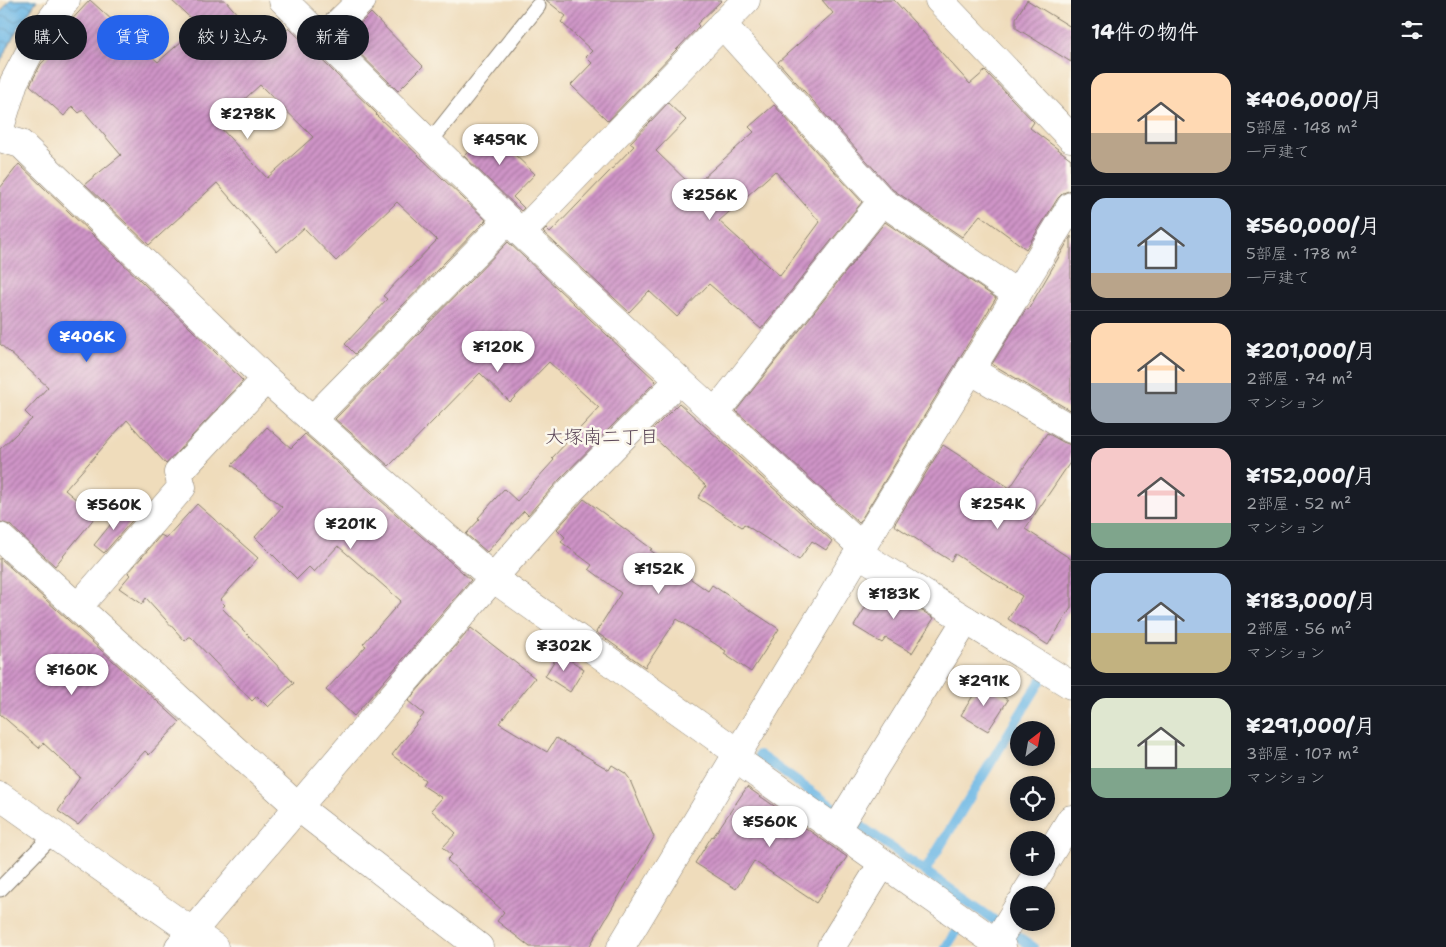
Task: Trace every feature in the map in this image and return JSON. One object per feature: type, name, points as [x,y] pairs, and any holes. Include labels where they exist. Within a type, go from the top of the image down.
[{"type":"street","points":[[0,128],[14,82],[36,40],[66,0]]},
{"type":"street","points":[[282,0],[297,15]]},
{"type":"street","points":[[347,15],[362,0]]},
{"type":"street","points":[[312,420],[515,226],[746,0]]},
{"type":"street","points":[[939,0],[1071,138]]},
{"type":"street","points":[[722,24],[882,201],[1017,294]]},
{"type":"street","points":[[344,60],[515,226],[860,550],[966,620],[1071,685]]},
{"type":"street","points":[[0,138],[22,144],[266,379],[493,578],[836,830],[999,945],[1010,923]]},
{"type":"street","points":[[715,413],[882,201]]},
{"type":"street","points":[[622,947],[860,550],[1017,294],[1062,241],[1071,206]]},
{"type":"street","points":[[970,370],[1071,429]]},
{"type":"street","points":[[78,607],[182,487],[178,472],[266,379]]},
{"type":"street","points":[[0,796],[54,834],[195,942],[298,807],[493,578],[570,490],[679,380]]},
{"type":"street","points":[[0,537],[298,807],[479,947]]},
{"type":"street","points":[[836,830],[966,620]]},
{"type":"street","points":[[1055,845],[1071,819]]},
{"type":"street","points":[[831,947],[883,863]]},
{"type":"lane","points":[[429,143],[538,6]]},
{"type":"lane","points":[[0,889],[54,834]]},
{"type":"water","points":[[10,0],[37,0],[27,15],[15,15],[15,33],[0,63],[0,13]]},
{"type":"building","points":[[90,0],[106,15],[97,15],[97,60],[156,60],[158,62],[160,60],[169,60],[169,52],[179,44],[179,60],[287,60],[287,30],[289,28],[297,36],[297,60],[322,60],[376,115],[486,220],[355,354],[345,344],[387,299],[383,296],[437,240],[397,202],[336,261],[304,228],[277,252],[217,183],[149,245],[85,184],[121,155],[83,110],[79,113],[72,106],[64,116],[30,85],[45,60],[87,60],[87,15],[76,15]],"holes":[[[260,85],[313,137],[267,178],[217,124]]]},
{"type":"building","points":[[171,0],[225,0],[238,15],[187,15]]},
{"type":"building","points":[[546,0],[722,0],[697,24],[699,26],[608,121],[571,85],[592,63],[586,57],[592,51],[561,22],[566,16]]},
{"type":"building","points":[[822,0],[894,0],[970,84],[985,71],[1034,122],[1030,128],[1071,159],[1071,190],[1063,193],[1058,198],[1026,249],[980,215],[962,237],[892,189],[778,62],[833,13]]},
{"type":"building","points":[[1027,0],[1071,27],[1071,62],[1016,28],[1016,18]]},
{"type":"building","points":[[371,13],[423,66],[398,91],[366,60],[369,60],[369,15]]},
{"type":"building","points":[[668,103],[686,120],[656,151],[693,187],[754,132],[749,127],[774,105],[862,202],[761,329],[709,284],[677,317],[649,291],[629,312],[543,232],[546,229],[550,233],[634,146],[630,143]],"holes":[[[775,171],[820,222],[780,276],[719,221]]]},
{"type":"building","points":[[489,130],[535,174],[513,197],[524,208],[521,211],[464,156]]},
{"type":"building","points":[[19,164],[243,381],[166,464],[127,420],[65,490],[96,516],[55,566],[10,525],[0,522],[0,449],[32,419],[25,412],[48,387],[0,344],[0,188]]},
{"type":"building","points":[[885,222],[996,298],[859,523],[736,411]]},
{"type":"building","points":[[1071,236],[1071,411],[992,364],[1026,309],[1028,310]]},
{"type":"building","points":[[508,242],[656,381],[560,479],[528,515],[524,511],[487,552],[466,534],[480,519],[478,518],[504,489],[517,501],[554,460],[552,458],[599,408],[549,362],[510,402],[480,373],[389,466],[335,419]]},
{"type":"building","points":[[679,403],[832,541],[826,550],[812,541],[799,560],[744,524],[742,527],[698,498],[706,486],[649,433]]},
{"type":"building","points":[[267,427],[291,448],[305,434],[471,580],[354,716],[326,690],[366,646],[363,644],[401,601],[338,546],[314,572],[309,567],[297,579],[255,537],[282,507],[232,465]]},
{"type":"building","points":[[1047,433],[1071,445],[1071,461],[1025,529],[1071,559],[1071,608],[1048,645],[1008,619],[1022,596],[955,554],[951,561],[894,525],[943,445],[1010,488]]},
{"type":"building","points":[[584,499],[652,549],[650,550],[708,591],[712,585],[779,629],[751,672],[724,654],[726,651],[677,619],[645,667],[596,632],[621,593],[589,569],[592,565],[561,542],[565,537],[557,529]]},
{"type":"building","points":[[197,504],[258,558],[220,600],[225,605],[222,608],[294,683],[268,707],[257,696],[252,701],[191,637],[185,641],[146,598],[142,604],[119,588],[130,575],[128,573],[161,535],[166,538]]},
{"type":"building","points":[[132,510],[137,515],[104,553],[94,545],[119,514],[124,519]]},
{"type":"building","points":[[0,558],[180,722],[149,755],[145,751],[78,825],[58,811],[80,777],[43,743],[39,748],[0,714]]},
{"type":"building","points":[[879,585],[934,618],[912,653],[886,638],[882,643],[854,626]]},
{"type":"building","points":[[471,628],[535,678],[499,723],[547,752],[556,738],[609,770],[612,765],[625,773],[629,778],[654,837],[589,947],[530,947],[497,921],[504,912],[447,860],[452,855],[443,847],[456,833],[431,810],[442,798],[422,785],[425,780],[392,755],[424,714],[408,701]]},
{"type":"building","points":[[559,653],[584,669],[570,692],[545,676]]},
{"type":"building","points":[[981,683],[1008,700],[988,731],[961,715]]},
{"type":"building","points":[[747,787],[847,857],[816,903],[754,861],[736,889],[695,863]]},
{"type":"waterway","points":[[925,871],[1041,680]]},
{"type":"waterway","points":[[759,755],[833,807]]},
{"type":"waterway","points":[[855,822],[994,920]]},
{"type":"waterway","points":[[946,947],[957,930]]},
{"type":"waterway","points":[[1014,934],[1033,947]]},
{"type":"district","name":"大塚南二丁目","points":[[602,436]]}]
